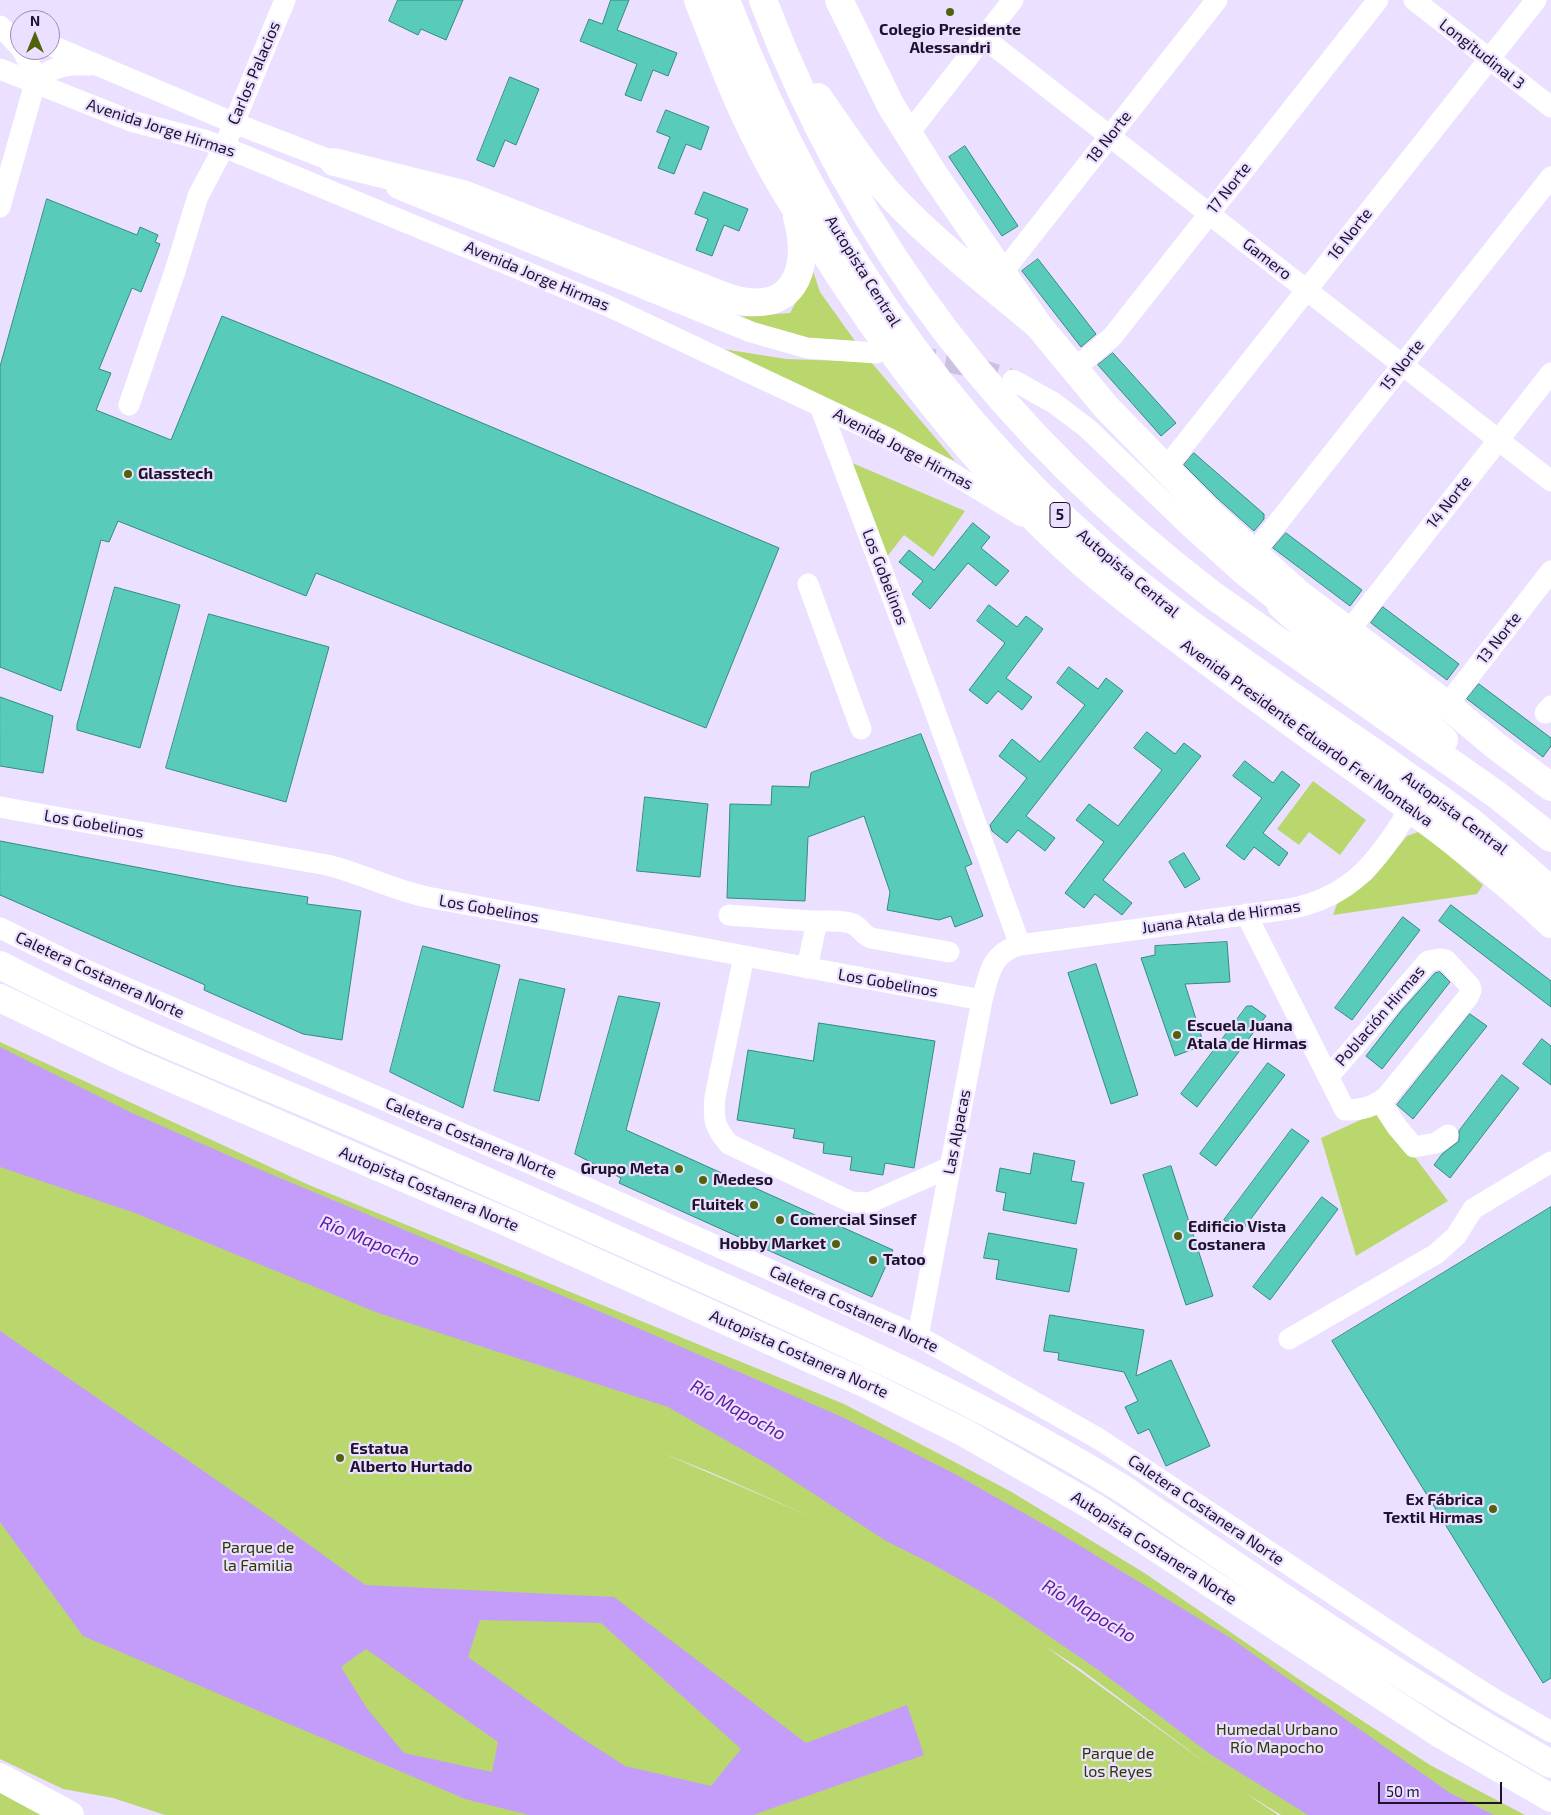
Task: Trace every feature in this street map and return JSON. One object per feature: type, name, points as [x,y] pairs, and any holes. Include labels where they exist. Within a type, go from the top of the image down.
[{"type":"main road","name":"Avenida Presidente Eduardo Frei Montalva","points":[[698,0],[741,106],[758,142],[794,206],[870,321],[928,399],[988,470],[1051,535],[1090,570],[1151,619],[1483,864],[1551,924]]},
{"type":"main road","name":"Autopista Central","points":[[726,0],[776,118],[838,233],[875,293],[923,361],[983,436],[1091,544],[1162,602],[1218,644],[1481,830],[1551,891]]},
{"type":"main road","name":"Autopista Central","points":[[763,0],[794,78],[825,140],[890,252],[913,288],[969,362],[1034,436],[1104,505],[1214,596],[1497,795],[1551,838]]},
{"type":"main road","points":[[839,0],[874,72],[908,134],[1038,325],[1072,368],[1112,413],[1165,469],[1253,554],[1299,594],[1447,705],[1496,746],[1551,787]]},
{"type":"main road","points":[[778,41],[802,72],[861,158],[895,200],[955,256],[1038,325]]},
{"type":"main road","points":[[334,162],[463,194],[729,298],[748,302],[764,302],[779,297],[796,281],[801,269],[802,250],[800,230],[794,206]]},
{"type":"main road","points":[[1281,605],[1328,648],[1410,709],[1440,735],[1497,795]]},
{"type":"main road","points":[[1281,605],[1440,713],[1496,746]]},
{"type":"main road","name":"Autopista Costanera Norte","points":[[0,965],[124,1025],[388,1138],[842,1341],[933,1384],[1080,1463],[1395,1671],[1496,1734],[1551,1764]]},
{"type":"main road","name":"Autopista Costanera Norte","points":[[0,998],[129,1060],[504,1221],[839,1371],[955,1428],[1094,1507],[1442,1735],[1551,1798]]},
{"type":"main road","points":[[0,1777],[70,1815]]},
{"type":"street","name":"Carlos Palacios","points":[[129,405],[175,271],[198,196],[224,147],[285,0]]},
{"type":"street","points":[[908,134],[1013,0]]},
{"type":"street","name":"18 Norte","points":[[1002,273],[1217,0]]},
{"type":"street","name":"17 Norte","points":[[1072,368],[1093,354],[1112,337],[1378,0]]},
{"type":"street","name":"Longitudinal 3","points":[[1414,0],[1551,107]]},
{"type":"street","name":"16 Norte","points":[[1165,469],[1536,0]]},
{"type":"street","points":[[0,25],[10,36]]},
{"type":"street","name":"Gamero","points":[[984,38],[1551,481]]},
{"type":"street","name":"Avenida Jorge Hirmas","points":[[60,49],[234,123],[751,332],[807,348],[876,353]]},
{"type":"street","points":[[28,60],[35,83]]},
{"type":"street","points":[[0,207],[35,83],[53,68],[83,65],[99,66]]},
{"type":"street","name":"Avenida Jorge Hirmas","points":[[0,69],[131,121],[224,147],[606,305],[916,452],[1004,504],[1051,535]]},
{"type":"street","name":"15 Norte","points":[[1253,554],[1551,177]]},
{"type":"street","name":"14 Norte","points":[[1348,632],[1551,373]]},
{"type":"street","points":[[1013,380],[1054,403],[1087,428],[1215,550],[1281,605]]},
{"type":"street","name":"Los Gobelinos","points":[[820,406],[928,692],[1020,945]]},
{"type":"street","name":"13 Norte","points":[[1447,705],[1551,570]]},
{"type":"street","points":[[808,584],[861,729]]},
{"type":"street","name":"Los Gobelinos","points":[[0,807],[327,865],[352,872],[414,895],[982,1000]]},
{"type":"street","name":"Juana Atala de Hirmas","points":[[1020,945],[1304,906],[1330,896],[1344,888],[1363,872],[1383,851],[1410,809]]},
{"type":"street","points":[[729,914],[817,921],[838,920],[853,924],[860,929],[864,936],[949,952]]},
{"type":"street","name":"Población Hirmas","points":[[1246,914],[1345,1110],[1363,1109],[1387,1096],[1470,994],[1471,990],[1468,982],[1446,960],[1433,959],[1423,965],[1329,1076]]},
{"type":"street","points":[[807,968],[817,921]]},
{"type":"street","name":"Caletera Costanera Norte","points":[[0,928],[92,973],[598,1193],[918,1336],[1099,1439],[1419,1651],[1494,1699],[1551,1732]]},
{"type":"street","name":"Las Alpacas","points":[[918,1336],[988,975],[994,962],[1005,951],[1020,945]]},
{"type":"street","points":[[744,956],[713,1115],[718,1132],[729,1144],[851,1202],[869,1203],[950,1167]]},
{"type":"street","points":[[1380,1101],[1397,1127],[1414,1147],[1436,1143],[1448,1135]]},
{"type":"street","points":[[1289,1339],[1436,1254],[1456,1236],[1473,1209],[1551,1162]]},
{"type":"green space","points":[[813,271],[820,292],[855,341],[792,337],[736,317],[790,313]]},
{"type":"green space","points":[[710,347],[786,359],[871,362],[955,461]]},
{"type":"green space","points":[[850,462],[965,511],[933,557],[904,535],[886,558]]},
{"type":"green space","points":[[1313,781],[1366,820],[1340,855],[1309,832],[1299,845],[1277,829]]},
{"type":"green space","points":[[1421,831],[1483,885],[1477,894],[1333,915],[1337,904],[1372,879],[1407,836]]},
{"type":"green space","name":"Parque de la Familia","points":[[0,1042],[309,1185],[844,1404],[1010,1491],[1146,1574],[1303,1682],[1430,1765],[1525,1815],[1281,1815],[1244,1792],[1278,1815],[165,1815],[113,1798],[63,1789],[0,1759]],"holes":[[[660,1452],[710,1472],[812,1517]],[[1045,1646],[1079,1668],[1214,1769]]]},
{"type":"green space","points":[[1380,1111],[1448,1201],[1356,1256],[1321,1138]]},
{"type":"green space","points":[[0,1792],[42,1815],[0,1815]]},
{"type":"water","name":"Humedal Urbano Río Mapocho","points":[[0,1047],[130,1112],[268,1173],[587,1306],[842,1417],[955,1474],[1059,1533],[1229,1637],[1450,1793],[1494,1815],[1308,1815],[1210,1754],[1100,1671],[996,1600],[886,1541],[771,1466],[668,1407],[378,1313],[135,1213],[0,1167]]},
{"type":"water","points":[[0,1331],[276,1521],[365,1585],[614,1597],[806,1743],[907,1705],[924,1755],[753,1815],[529,1815],[465,1799],[83,1636],[0,1522]],"holes":[[[480,1620],[601,1623],[741,1749],[711,1786],[625,1766],[577,1735],[468,1657]],[[366,1649],[498,1742],[492,1772],[404,1753],[368,1710],[341,1667]]]},
{"type":"building","points":[[398,0],[463,0],[446,40],[421,29],[418,35],[389,21]]},
{"type":"building","points":[[611,0],[629,0],[617,30],[677,53],[668,76],[653,70],[641,101],[625,95],[637,64],[580,41],[589,19],[602,24]]},
{"type":"building","points":[[510,77],[539,89],[516,145],[505,140],[494,167],[477,160]]},
{"type":"building","points":[[666,110],[709,127],[701,150],[686,144],[674,174],[658,168],[670,137],[657,132]]},
{"type":"building","points":[[965,146],[1018,226],[1002,236],[949,157]]},
{"type":"building","points":[[704,192],[748,209],[739,231],[724,225],[712,256],[696,250],[708,219],[695,214]]},
{"type":"building","points":[[47,199],[137,235],[140,227],[158,235],[155,242],[160,244],[141,292],[132,288],[99,369],[111,373],[96,410],[171,440],[222,316],[392,385],[779,548],[706,728],[316,573],[306,596],[118,521],[109,542],[101,540],[61,691],[0,667],[0,367]]},
{"type":"building","points":[[1038,259],[1096,334],[1081,347],[1022,271]]},
{"type":"building","points":[[1113,353],[1176,423],[1161,436],[1098,365]]},
{"type":"building","points":[[1194,453],[1264,514],[1264,519],[1254,531],[1184,465]]},
{"type":"building","points":[[973,523],[990,537],[981,548],[1009,571],[996,586],[968,563],[930,609],[912,594],[923,581],[899,562],[909,550],[934,570]]},
{"type":"building","points":[[1286,533],[1362,590],[1350,606],[1273,548]]},
{"type":"building","points":[[115,587],[180,605],[140,748],[77,730]]},
{"type":"building","points":[[989,605],[1017,627],[1026,616],[1043,629],[1006,678],[1032,697],[1022,710],[998,691],[987,704],[969,690],[1005,643],[977,621]]},
{"type":"building","points":[[1383,607],[1459,664],[1447,680],[1371,623]]},
{"type":"building","points":[[209,614],[329,647],[286,802],[166,768]]},
{"type":"building","points":[[1069,667],[1098,689],[1106,678],[1123,691],[1026,816],[1055,838],[1045,851],[1018,830],[1007,843],[992,831],[990,825],[1027,778],[999,756],[1012,739],[1040,762],[1085,705],[1057,683]]},
{"type":"building","points":[[1479,684],[1551,738],[1551,746],[1543,757],[1467,699]]},
{"type":"building","points":[[0,697],[53,716],[43,773],[0,766]]},
{"type":"building","points":[[1147,732],[1175,754],[1184,743],[1201,756],[1103,880],[1132,903],[1122,915],[1095,894],[1084,908],[1065,893],[1104,842],[1076,820],[1089,804],[1118,826],[1162,770],[1134,748]]},
{"type":"building","points":[[921,734],[972,864],[965,867],[983,916],[955,927],[951,916],[939,920],[887,910],[890,892],[864,816],[808,837],[805,901],[727,898],[730,804],[771,805],[772,786],[809,787],[811,773]]},
{"type":"building","points":[[1245,761],[1273,783],[1282,771],[1300,785],[1263,833],[1288,853],[1279,866],[1254,847],[1244,860],[1226,846],[1262,798],[1233,776]]},
{"type":"building","points":[[645,797],[708,804],[700,877],[637,871]]},
{"type":"building","points":[[0,841],[235,886],[308,897],[307,904],[361,911],[342,1040],[303,1034],[204,990],[205,985],[0,895]]},
{"type":"building","points":[[1184,853],[1200,879],[1185,888],[1169,862]]},
{"type":"building","points":[[1451,905],[1551,981],[1551,1007],[1439,921]]},
{"type":"building","points":[[1403,917],[1420,930],[1352,1020],[1335,1008]]},
{"type":"building","points":[[1227,942],[1230,982],[1185,984],[1204,1045],[1175,1056],[1141,958],[1155,955],[1155,946]]},
{"type":"building","points":[[423,946],[500,965],[463,1108],[390,1072]]},
{"type":"building","points":[[1096,964],[1138,1095],[1111,1104],[1068,973]]},
{"type":"building","points":[[1440,972],[1450,982],[1382,1069],[1366,1056],[1401,1011],[1435,973]]},
{"type":"building","points":[[520,979],[565,989],[539,1101],[494,1091]]},
{"type":"building","points":[[619,996],[660,1003],[626,1130],[893,1250],[872,1297],[619,1183],[621,1178],[575,1154]]},
{"type":"building","points":[[1247,1006],[1252,1006],[1266,1016],[1197,1107],[1181,1094]]},
{"type":"building","points":[[1470,1014],[1487,1026],[1413,1119],[1397,1105]]},
{"type":"building","points":[[819,1023],[935,1041],[914,1168],[885,1163],[883,1175],[850,1170],[852,1157],[823,1153],[824,1143],[793,1138],[795,1129],[737,1120],[748,1050],[813,1061]]},
{"type":"building","points":[[1542,1039],[1551,1046],[1551,1085],[1523,1064]]},
{"type":"building","points":[[1268,1063],[1285,1075],[1216,1166],[1200,1154]]},
{"type":"building","points":[[1502,1075],[1519,1088],[1450,1178],[1434,1165],[1442,1154],[1459,1141],[1459,1131]]},
{"type":"building","points":[[1292,1129],[1309,1141],[1241,1232],[1224,1220]]},
{"type":"building","points":[[1034,1153],[1075,1161],[1071,1181],[1084,1183],[1076,1224],[1003,1210],[1006,1193],[996,1191],[1000,1168],[1030,1174]]},
{"type":"building","name":"Edificio Vista Costanera","points":[[1171,1166],[1213,1296],[1186,1305],[1143,1175]]},
{"type":"building","points":[[1322,1197],[1338,1209],[1270,1300],[1253,1287]]},
{"type":"building","name":"Ex Fábrica Textil Hirmas","points":[[1551,1207],[1551,1678],[1543,1683],[1332,1341]]},
{"type":"building","points":[[989,1233],[1077,1249],[1069,1292],[996,1279],[999,1260],[984,1258]]},
{"type":"building","points":[[1050,1315],[1144,1330],[1136,1376],[1171,1360],[1210,1446],[1166,1466],[1149,1429],[1138,1434],[1125,1407],[1138,1401],[1124,1372],[1058,1360],[1059,1353],[1044,1351]]},
{"type":"tunnel","points":[[914,356],[969,366],[1013,380]]},
{"type":"place","name":"Colegio Presidente Alessandri","points":[[950,12]]},
{"type":"place","name":"Glasstech","points":[[128,474]]},
{"type":"place","name":"Escuela Juana Atala de Hirmas","points":[[1177,1035]]},
{"type":"place","name":"Grupo Meta","points":[[679,1169]]},
{"type":"place","name":"Medeso","points":[[703,1180]]},
{"type":"place","name":"Fluitek","points":[[754,1205]]},
{"type":"place","name":"Comercial Sinsef","points":[[780,1220]]},
{"type":"place","name":"Edificio Vista Costanera","points":[[1178,1236]]},
{"type":"place","name":"Hobby Market","points":[[836,1244]]},
{"type":"place","name":"Tatoo","points":[[873,1260]]},
{"type":"place","name":"Estatua Alberto Hurtado","points":[[340,1458]]},
{"type":"place","name":"Ex Fábrica Textil Hirmas","points":[[1493,1509]]},
{"type":"water label","name":"Río Mapocho","points":[[370,1241]]},
{"type":"water label","name":"Río Mapocho","points":[[738,1410]]},
{"type":"water label","name":"Río Mapocho","points":[[1089,1611]]},
{"type":"park label","name":"Parque de los Reyes","points":[[1118,1763]]}]
